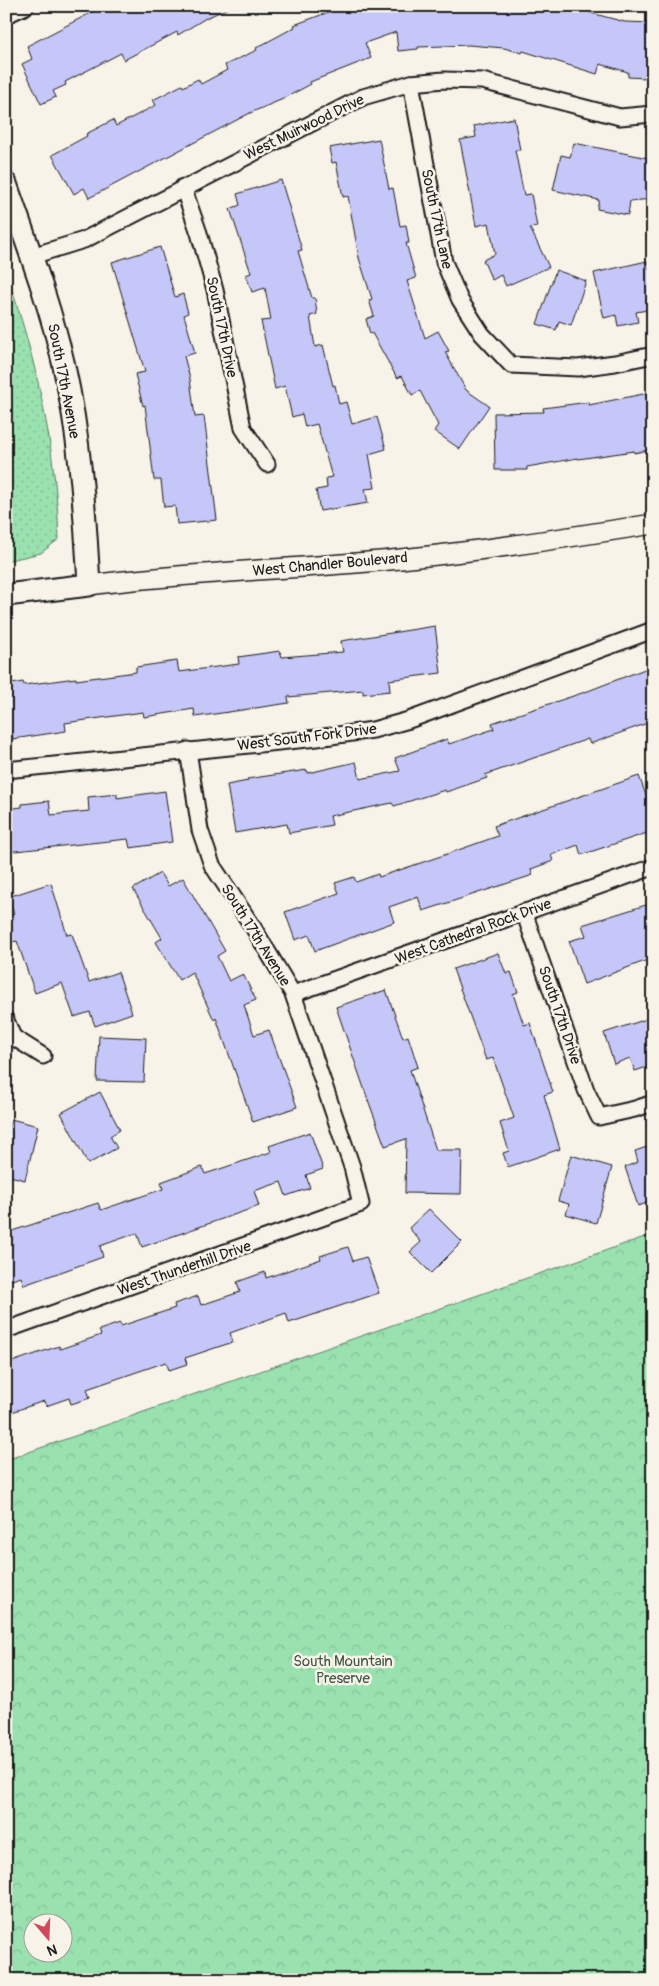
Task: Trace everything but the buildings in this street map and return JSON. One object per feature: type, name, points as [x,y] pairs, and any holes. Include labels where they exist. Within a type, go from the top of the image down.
[{"type":"main road","name":"South 17th Avenue","points":[[6,184],[32,256],[62,356],[74,418],[83,498],[89,585]]},
{"type":"main road","name":"West Chandler Boulevard","points":[[6,595],[89,585]]},
{"type":"street","points":[[6,15],[26,6]]},
{"type":"street","name":"West Muirwood Drive","points":[[32,256],[84,240],[363,97],[411,83],[444,80],[482,81],[620,117],[653,114]]},
{"type":"street","name":"South 17th Lane","points":[[411,83],[444,262],[460,300],[482,334],[511,365],[578,368],[653,355]]},
{"type":"street","name":"South 17th Drive","points":[[183,188],[199,233],[215,290],[244,428],[267,464]]},
{"type":"street","name":"West Chandler Boulevard","points":[[89,585],[143,578],[433,555],[652,526]]},
{"type":"street","name":"West South Fork Drive","points":[[6,770],[317,738],[373,730],[409,720],[653,630]]},
{"type":"street","name":"South 17th Avenue","points":[[188,750],[200,830],[212,865],[253,926],[292,994],[352,1167],[361,1204]]},
{"type":"street","name":"West Cathedral Rock Drive","points":[[292,994],[653,867]]},
{"type":"street","name":"South 17th Drive","points":[[524,912],[586,1090],[599,1117],[653,1103]]},
{"type":"street","points":[[6,1020],[12,1037],[43,1056]]},
{"type":"street","name":"West Thunderhill Drive","points":[[6,1330],[361,1204]]},
{"type":"green space","points":[[6,272],[27,337],[43,404],[54,471],[59,539],[41,553],[6,561]]},
{"type":"green space","name":"South Mountain Preserve","points":[[653,1234],[653,1980],[6,1980],[6,1460]]}]
